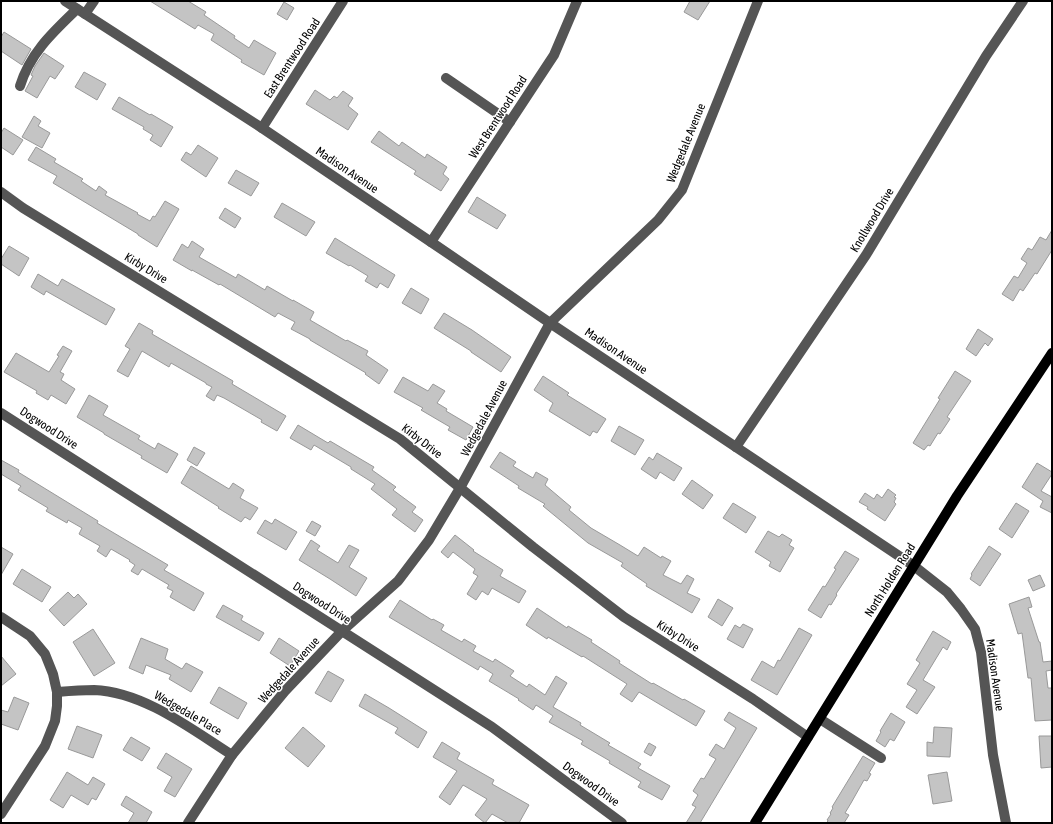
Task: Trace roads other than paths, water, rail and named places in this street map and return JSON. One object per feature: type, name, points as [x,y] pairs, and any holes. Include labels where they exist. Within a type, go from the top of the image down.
[{"type":"main road","name":"North Holden Road","points":[[755,823],[957,496],[1052,353]]},
{"type":"street","name":"Madison Avenue","points":[[65,1],[262,128],[550,323],[914,566],[947,592],[975,629],[981,652],[993,755],[1006,823]]},
{"type":"street","points":[[20,86],[24,72],[38,49],[94,1]]},
{"type":"street","name":"East Brentwood Road","points":[[262,128],[343,1]]},
{"type":"street","name":"West Brentwood Road","points":[[431,242],[554,54],[577,1]]},
{"type":"street","name":"Wedgedale Avenue","points":[[188,823],[232,755],[285,691],[342,631],[398,581],[429,540],[460,488],[550,323],[658,220],[682,190],[758,1]]},
{"type":"street","name":"Knollwood Drive","points":[[736,447],[866,255],[986,56],[1023,1]]},
{"type":"street","points":[[446,78],[510,122]]},
{"type":"street","name":"Kirby Drive","points":[[1,192],[23,208],[400,439],[533,548],[624,617],[753,699],[808,737]]},
{"type":"street","name":"Dogwood Drive","points":[[1,413],[492,727],[622,823]]},
{"type":"street","points":[[1,617],[30,636],[45,654],[53,674],[57,692],[55,721],[45,746],[1,814]]},
{"type":"street","name":"Wedgedale Place","points":[[57,692],[95,690],[119,694],[140,701],[176,718],[232,755]]},
{"type":"street","points":[[820,719],[881,758]]}]
